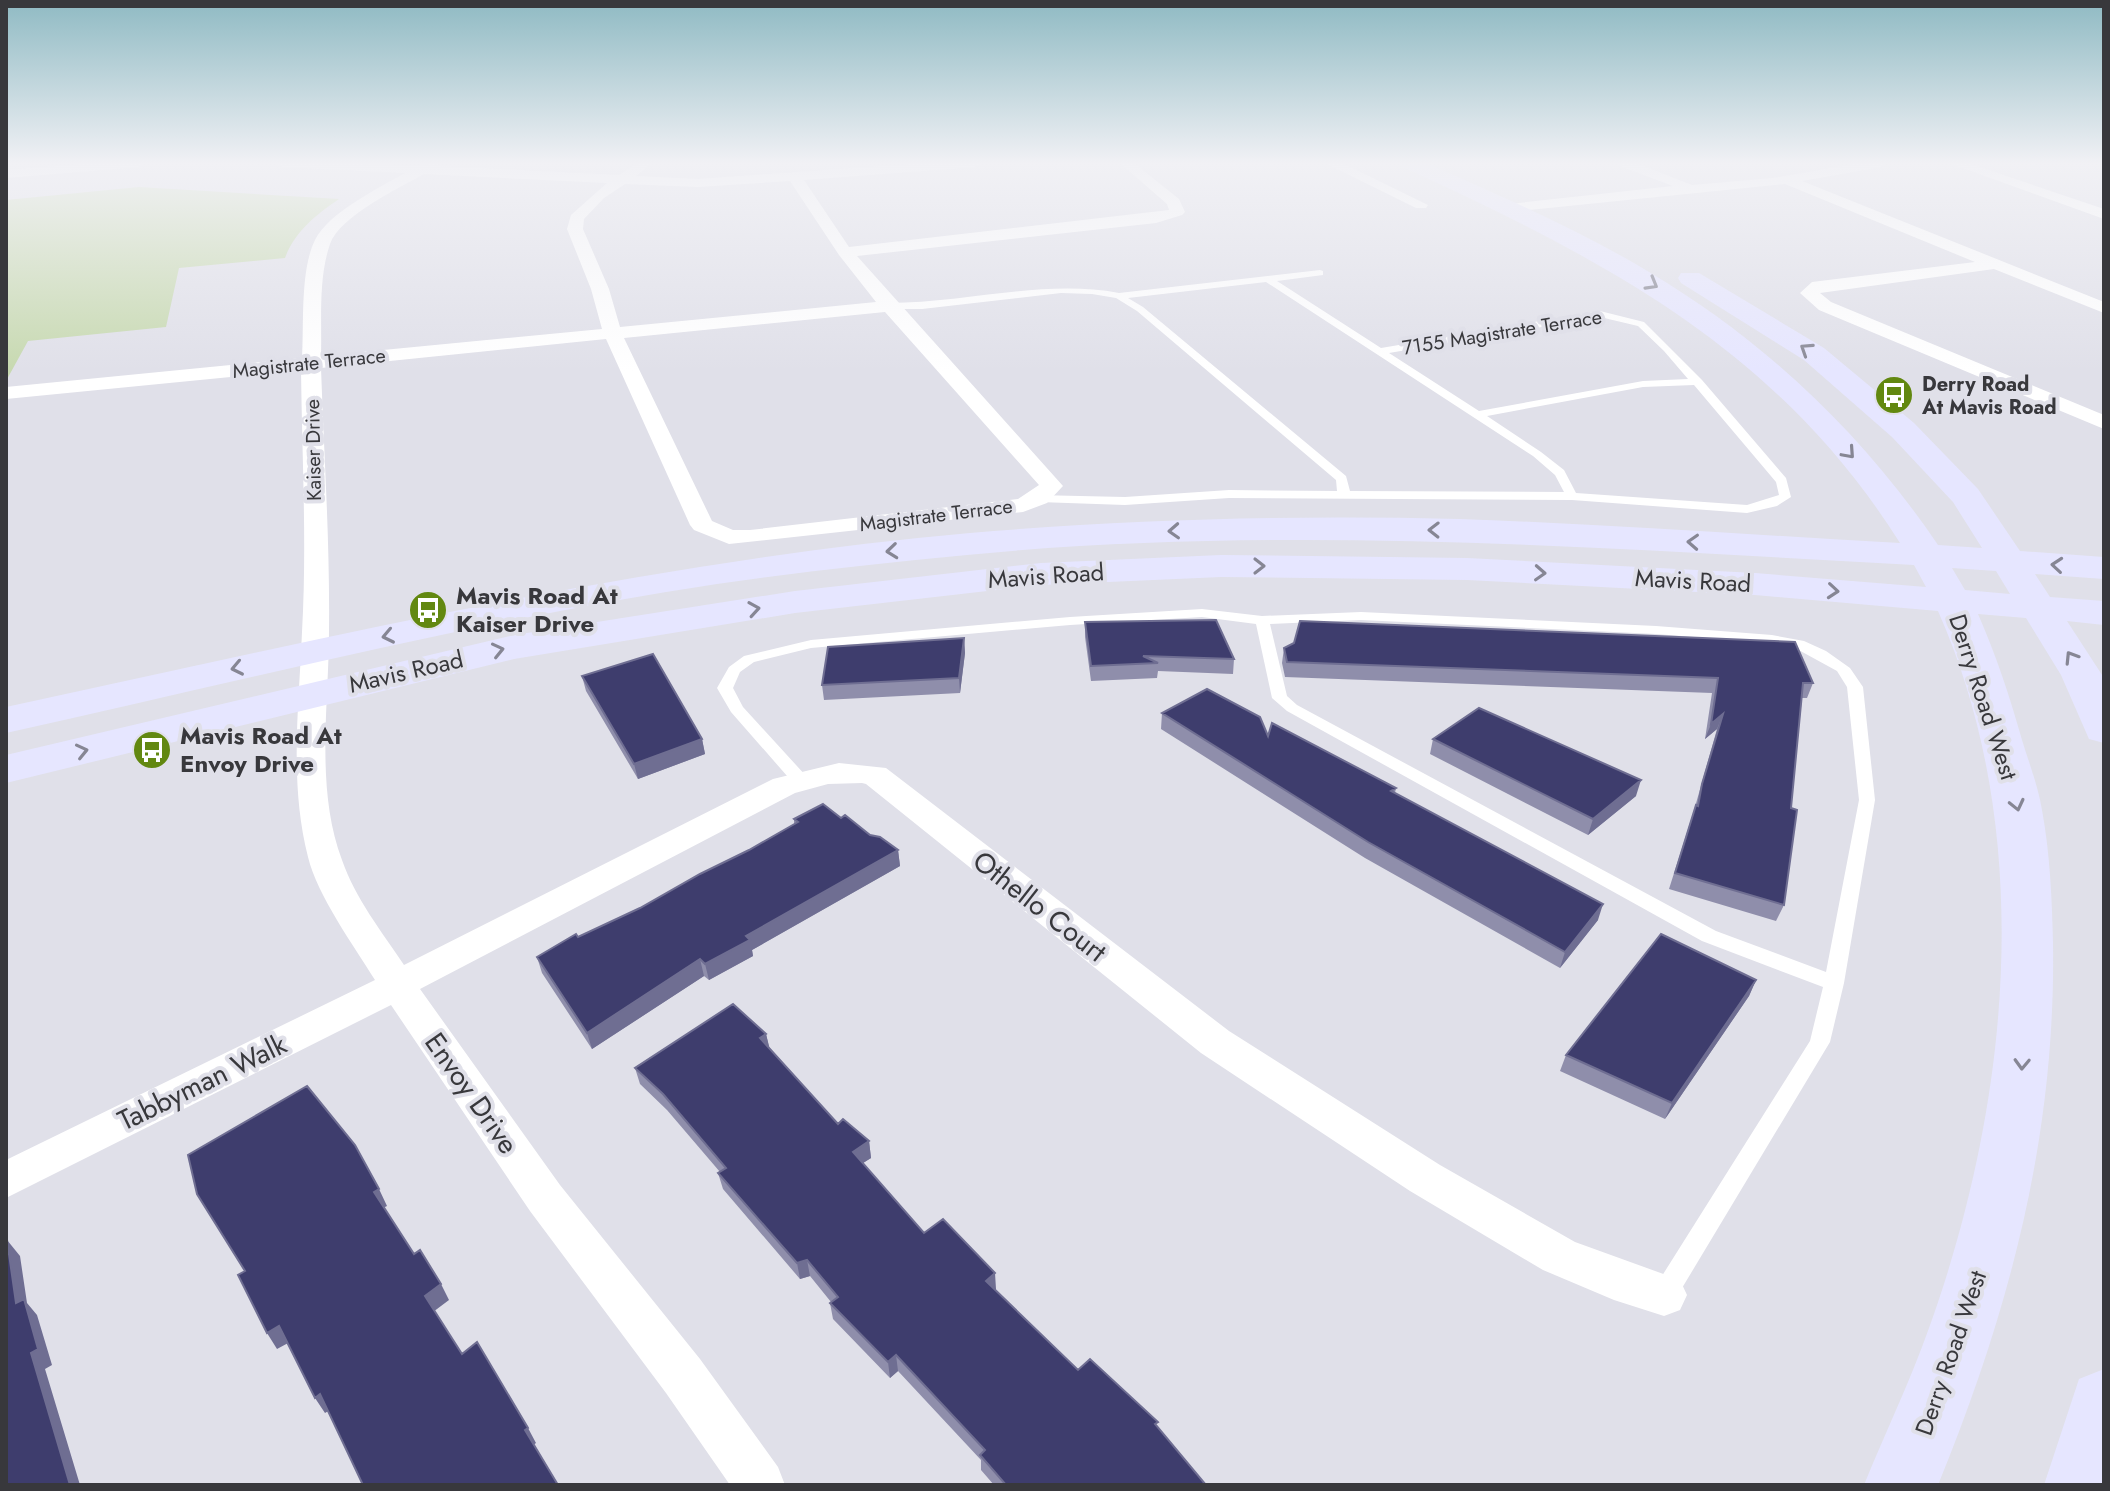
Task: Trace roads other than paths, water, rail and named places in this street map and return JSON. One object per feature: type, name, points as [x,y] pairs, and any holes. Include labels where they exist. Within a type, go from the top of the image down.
[{"type":"main road","name":"Derry Road West","points":[[1557,233],[1633,272],[1714,326],[1801,401],[1881,489],[1939,578],[1990,702],[2020,815],[2026,933],[2021,1080],[1994,1224],[1938,1407],[1901,1485]]},
{"type":"main road","points":[[1602,233],[1662,262],[1814,354],[1867,398],[1966,496],[2082,675],[2104,730]]},
{"type":"main road","name":"Mavis Road","points":[[6,720],[490,614],[717,573],[827,558],[1103,534],[1228,529],[1459,530],[1939,578],[2041,608],[2104,613]]},
{"type":"main road","name":"Mavis Road","points":[[6,769],[514,647],[795,602],[1041,574],[1250,566],[1467,569],[1755,584],[1939,578],[2010,561],[2104,568]]},
{"type":"main road","points":[[2081,1485],[2104,1404]]},
{"type":"street","name":"Kaiser Drive","points":[[313,652],[315,576],[311,363],[315,277],[323,240],[330,233]]},
{"type":"street","points":[[576,233],[600,289],[612,332]]},
{"type":"street","points":[[832,233],[889,306]]},
{"type":"street","points":[[845,252],[1023,233]]},
{"type":"street","points":[[1918,233],[2104,308]]},
{"type":"street","points":[[1996,264],[1818,286],[1809,293],[1825,306],[2104,423]]},
{"type":"street","name":"Magistrate Terrace","points":[[6,393],[612,332],[889,306],[1052,486],[1039,498],[1023,505],[750,537],[729,537],[714,532],[702,525],[612,332]]},
{"type":"street","name":"Envoy Drive","points":[[313,652],[313,799],[325,860],[353,916],[397,985],[545,1198],[683,1376],[760,1485]]},
{"type":"street","name":"Othello Court","points":[[397,985],[784,786],[831,771],[875,775],[1215,1042],[1425,1178],[1559,1256],[1614,1279],[1664,1295]]},
{"type":"street","name":"Tabbyman Walk","points":[[6,1180],[397,985]]},
{"type":"lane","points":[[889,306],[922,306],[1061,290],[1119,296],[1320,273]]},
{"type":"lane","name":"7155 Magistrate Terrace","points":[[1268,279],[1560,473],[1572,496]]},
{"type":"lane","points":[[1119,296],[1140,309],[1342,479],[1344,495]]},
{"type":"lane","name":"7155 Magistrate Terrace","points":[[1039,498],[1125,501],[1229,494],[1572,496],[1747,509],[1785,497],[1782,481],[1698,382],[1641,324],[1600,314],[1377,352]]},
{"type":"lane","points":[[1476,415],[1643,384],[1698,382]]},
{"type":"lane","points":[[801,781],[736,709],[725,688],[734,670],[749,659],[767,652],[811,644],[1070,621],[1202,613],[1262,620],[1361,616],[1656,630],[1799,644],[1832,661],[1843,668],[1855,687],[1867,800],[1834,983],[1820,1042],[1664,1295]]},
{"type":"lane","points":[[1262,620],[1280,698],[1292,708],[1709,936],[1834,983]]},
{"type":"place","name":"Derry Road At Mavis Road","points":[[1894,395]]},
{"type":"place","name":"Mavis Road At Kaiser Drive","points":[[428,610]]},
{"type":"place","name":"Mavis Road At Envoy Drive","points":[[152,750]]}]
